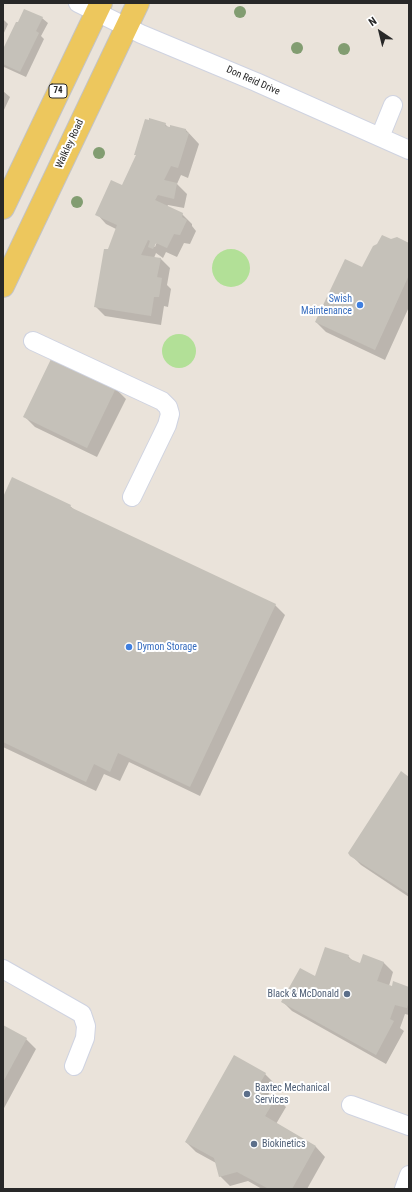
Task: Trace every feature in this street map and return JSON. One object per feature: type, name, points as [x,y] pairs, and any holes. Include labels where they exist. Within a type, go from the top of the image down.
[{"type":"main road","name":"Walkley Road","points":[[3,286],[138,3]]},
{"type":"main road","name":"74","points":[[3,208],[92,6]]},
{"type":"street","name":"Don Reid Drive","points":[[92,6],[126,27],[256,82],[409,150]]},
{"type":"street","points":[[380,138],[393,105]]},
{"type":"street","points":[[33,341],[162,401],[168,407],[170,414],[167,425],[132,497]]},
{"type":"street","points":[[3,969],[82,1014],[86,1026],[85,1038],[74,1066]]},
{"type":"street","points":[[350,1105],[409,1126]]},
{"type":"street","points":[[404,1189],[409,1175]]},
{"type":"green space","points":[[231,249],[241,252],[247,258],[250,268],[247,278],[241,284],[231,287],[221,284],[215,278],[212,268],[215,258],[221,252]]},
{"type":"green space","points":[[182,334],[191,339],[195,344],[195,358],[191,363],[186,367],[176,368],[172,367],[163,358],[162,348],[163,344],[172,335]]},
{"type":"building","points":[[24,9],[43,17],[36,31],[39,33],[20,72],[3,64],[3,49]]},
{"type":"building","points":[[149,118],[166,123],[165,126],[170,127],[170,125],[186,129],[186,132],[189,133],[178,168],[171,166],[164,180],[177,183],[174,199],[158,195],[155,200],[183,213],[182,217],[187,220],[180,235],[174,234],[167,248],[156,243],[153,249],[148,247],[150,241],[148,240],[141,255],[161,258],[157,277],[162,278],[159,297],[154,297],[151,316],[94,307],[104,249],[108,249],[117,225],[95,215],[111,180],[122,185],[136,155],[134,155],[145,119],[149,120]]},
{"type":"building","name":"Swish Maintenance","points":[[382,235],[391,239],[397,237],[409,243],[409,275],[375,350],[315,322],[345,259],[362,267],[373,246],[377,244]]},
{"type":"building","points":[[52,357],[116,388],[87,448],[23,417]]},
{"type":"building","name":"Dymon Storage","points":[[12,477],[71,505],[70,507],[276,604],[190,787],[118,753],[110,772],[94,764],[86,782],[3,742],[3,497]]},
{"type":"building","points":[[401,771],[409,777],[409,894],[350,856],[348,853]]},
{"type":"building","name":"Black & McDonald","points":[[325,947],[349,955],[348,958],[360,963],[363,954],[384,962],[377,981],[392,986],[393,981],[409,987],[409,1001],[407,1008],[395,1005],[390,1019],[394,1021],[376,1055],[281,1002],[300,968],[315,976]]},
{"type":"building","points":[[3,1025],[27,1038],[3,1082]]},
{"type":"building","points":[[234,1055],[266,1073],[256,1090],[271,1098],[273,1094],[277,1096],[265,1116],[316,1146],[292,1189],[269,1189],[237,1172],[219,1177],[214,1158],[185,1142]]},
{"type":"place","name":"Swish Maintenance","points":[[360,305]]},
{"type":"place","name":"Dymon Storage","points":[[129,647]]},
{"type":"place","name":"Black & McDonald","points":[[347,994]]},
{"type":"place","name":"Baxtec Mechanical Services","points":[[247,1094]]},
{"type":"place","name":"Biokinetics","points":[[254,1144]]}]
